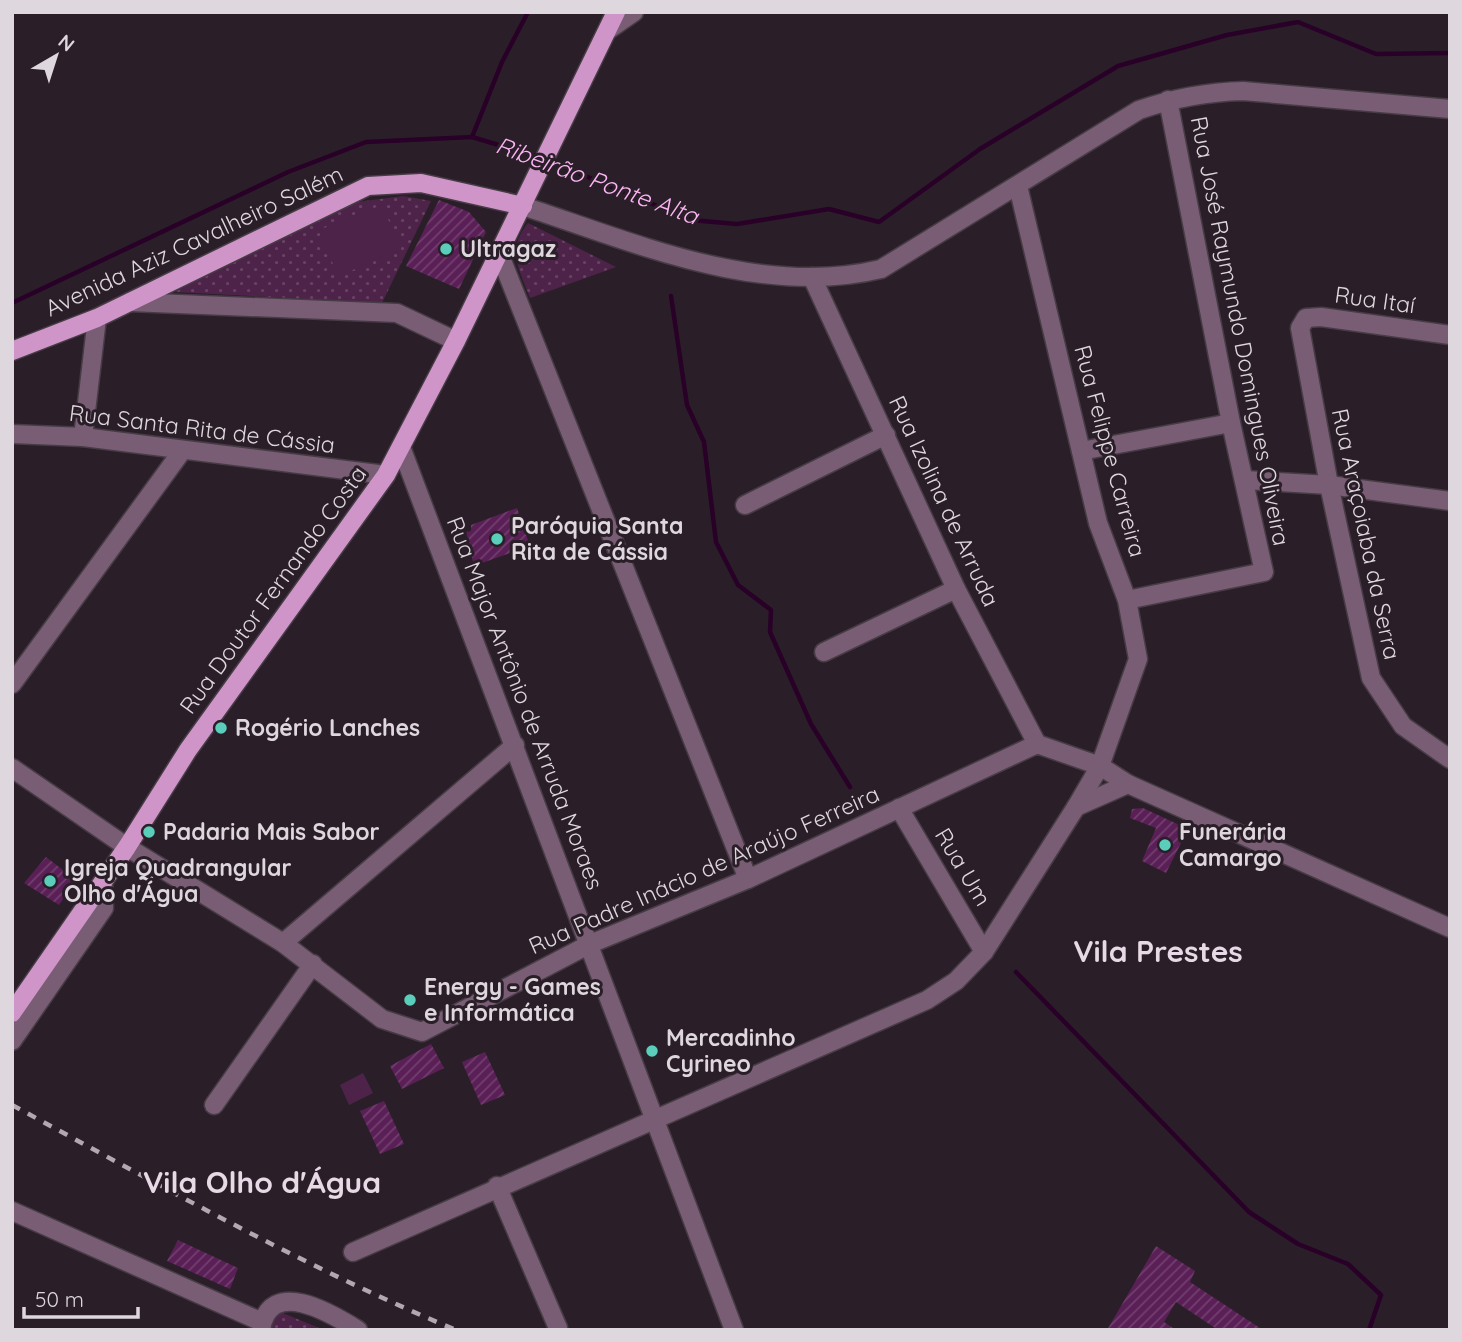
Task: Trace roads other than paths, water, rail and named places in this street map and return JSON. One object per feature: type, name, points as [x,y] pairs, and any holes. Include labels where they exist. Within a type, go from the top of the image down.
[{"type":"main road","name":"Rua Doutor Fernando Costa","points":[[12,1013],[127,847],[188,750],[386,475],[456,341],[616,12]]},
{"type":"main road","name":"Avenida Aziz Cavalheiro Salém","points":[[12,351],[97,318],[368,186],[421,183],[523,206]]},
{"type":"street","points":[[608,30],[634,12]]},
{"type":"street","points":[[523,206],[713,267],[812,277],[848,277],[881,269],[1139,110],[1168,100],[1209,92],[1243,92],[1450,109]]},
{"type":"street","name":"Rua José Raymundo Domingues Oliveira","points":[[1127,600],[1264,572],[1231,423],[1168,100]]},
{"type":"street","name":"Rua Felippe Carreira","points":[[353,1251],[927,1000],[956,981],[984,952],[1076,807],[1100,766],[1138,659],[1127,600],[1098,523],[1018,186]]},
{"type":"street","points":[[499,253],[748,879]]},
{"type":"street","name":"Rua Izolina de Arruda","points":[[812,277],[956,589],[1037,744]]},
{"type":"street","points":[[130,302],[397,313],[456,341]]},
{"type":"street","name":"Rua Itaí","points":[[1300,328],[1306,318],[1321,317],[1450,335]]},
{"type":"street","points":[[83,438],[97,318]]},
{"type":"street","name":"Rua Araçoiaba da Serra","points":[[1300,328],[1329,485],[1371,678],[1403,726],[1450,760]]},
{"type":"street","points":[[1081,451],[1231,423]]},
{"type":"street","name":"Rua Santa Rita de Cássia","points":[[12,434],[83,438],[386,475]]},
{"type":"street","points":[[745,505],[886,435]]},
{"type":"street","name":"Rua Major Antônio de Arruda Moraes","points":[[401,447],[734,1330]]},
{"type":"street","points":[[12,684],[181,451]]},
{"type":"street","points":[[1245,480],[1329,485],[1450,501]]},
{"type":"street","points":[[824,652],[956,589]]},
{"type":"street","points":[[1037,744],[1100,766],[1128,784],[1450,929]]},
{"type":"street","name":"Rua Padre Inácio de Araújo Ferreira","points":[[12,768],[127,847],[283,943],[382,1019],[422,1031],[590,944],[748,879],[1037,744]]},
{"type":"street","points":[[283,943],[515,745]]},
{"type":"street","points":[[1076,807],[1128,784]]},
{"type":"street","name":"Rua Um","points":[[899,808],[984,952]]},
{"type":"street","points":[[12,1041],[104,908],[103,882]]},
{"type":"street","points":[[214,1105],[313,964]]},
{"type":"street","points":[[497,1186],[558,1328]]},
{"type":"street","points":[[12,1211],[262,1326],[277,1303],[291,1301],[304,1303],[358,1330]]},
{"type":"waterway","points":[[472,137],[502,62],[528,12]]},
{"type":"waterway","name":"Ribeirão Ponte Alta","points":[[547,160],[691,220],[737,224],[829,209],[879,222],[980,149],[1118,66],[1227,35],[1298,22],[1376,54],[1450,53]]},
{"type":"waterway","name":"Ribeirão Ponte Alta","points":[[12,303],[288,172],[366,142],[472,137],[539,157]]},
{"type":"waterway","points":[[671,296],[687,405],[704,442],[716,542],[738,585],[771,610],[770,632],[811,724],[850,787]]},
{"type":"waterway","points":[[1016,972],[1249,1212],[1298,1244],[1348,1264],[1381,1295],[1369,1330]]},
{"type":"railway","points":[[12,1105],[286,1252],[456,1330]]},
{"type":"place","name":"Ultragaz","points":[[446,249]]},
{"type":"place","name":"Paróquia Santa Rita de Cássia","points":[[497,539]]},
{"type":"place","name":"Rogério Lanches","points":[[221,728]]},
{"type":"place","name":"Padaria Mais Sabor","points":[[149,832]]},
{"type":"place","name":"Funerária Camargo","points":[[1165,845]]},
{"type":"place","name":"Igreja Quadrangular Olho d'Água","points":[[50,881]]},
{"type":"place","name":"Energy - Games e Informática","points":[[410,1000]]},
{"type":"place","name":"Mercadinho Cyrineo","points":[[652,1051]]},
{"type":"district","name":"Vila Prestes","points":[[1158,952]]},
{"type":"district","name":"Vila Olho d'Água","points":[[262,1183]]}]
